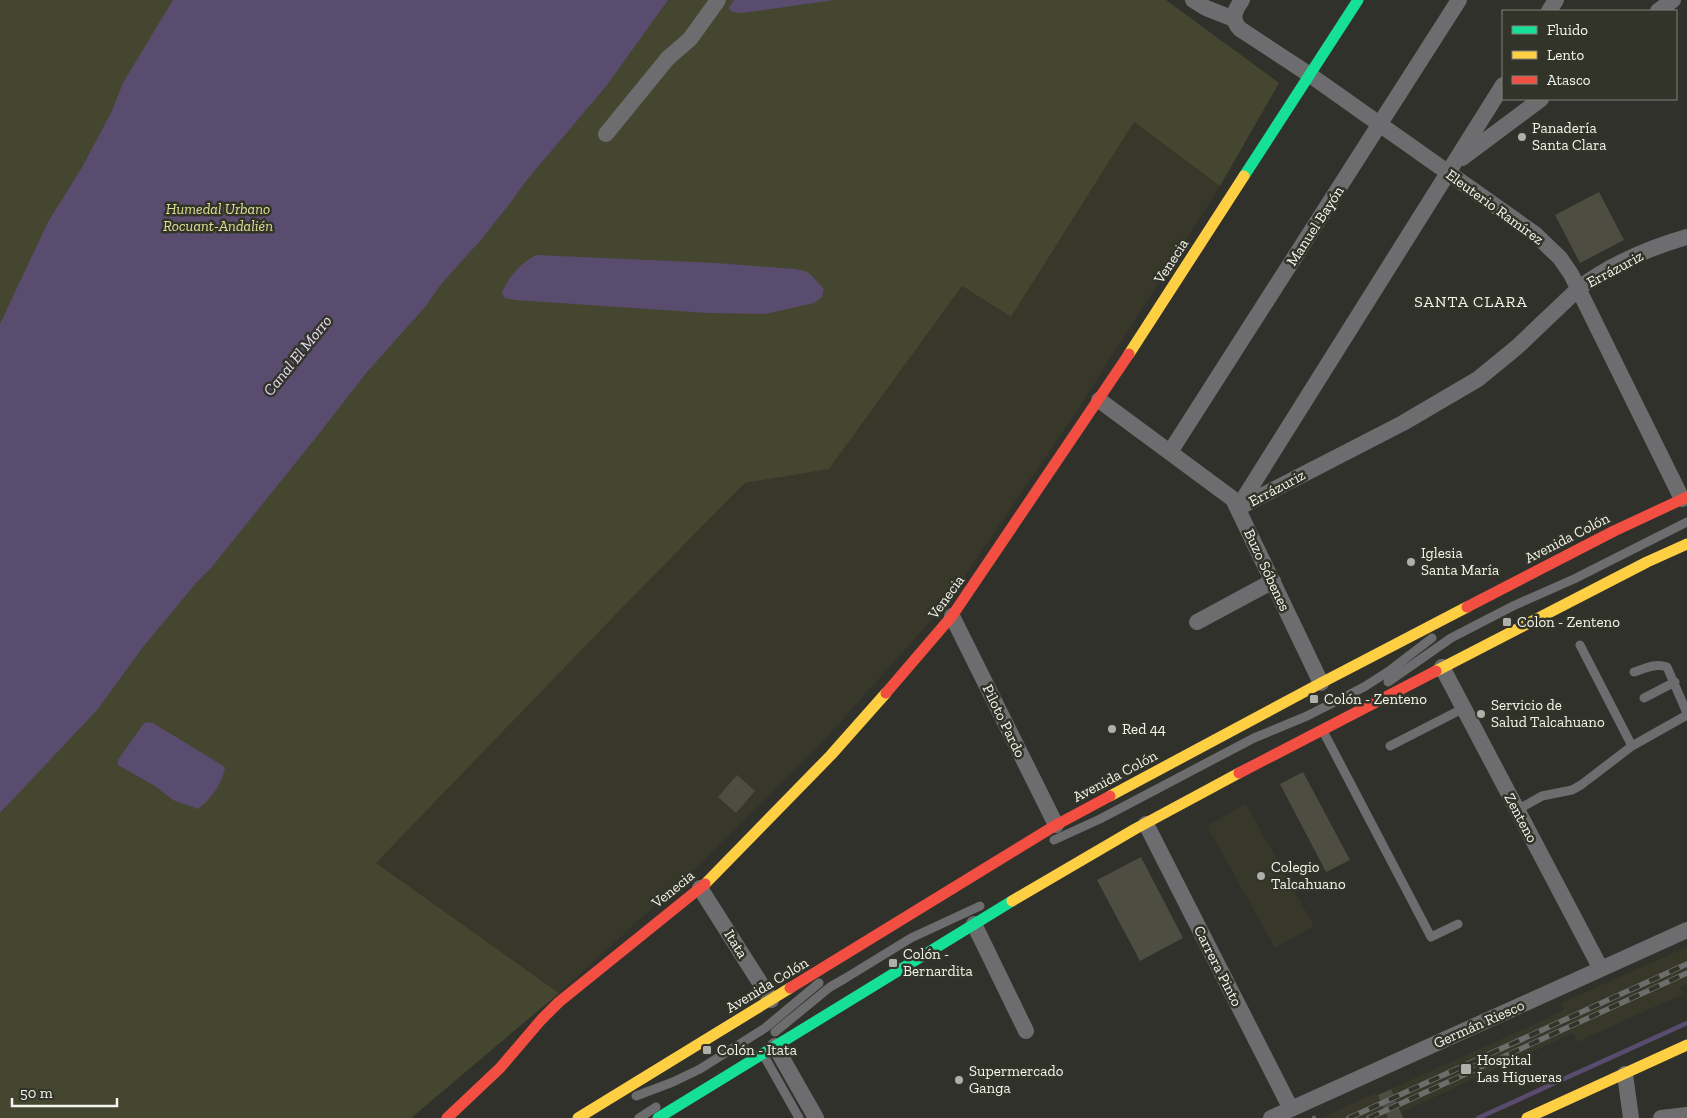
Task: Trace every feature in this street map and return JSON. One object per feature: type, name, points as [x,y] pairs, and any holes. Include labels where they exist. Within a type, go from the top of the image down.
[{"type":"main road","name":"Venecia","points":[[447,1118],[500,1068],[559,1002],[700,888],[825,761],[952,616],[1099,400],[1358,0]]},
{"type":"main road","name":"Avenida Colón","points":[[578,1118],[1056,825],[1528,575],[1614,531],[1685,498]]},
{"type":"main road","points":[[658,1118],[974,924],[1146,824],[1322,729],[1687,543]]},
{"type":"main road","points":[[1146,777],[1141,798],[1142,813],[1146,824]]},
{"type":"main road","points":[[1527,1118],[1687,1046]]},
{"type":"street","points":[[606,134],[668,58],[690,39],[718,0]]},
{"type":"street","points":[[1193,0],[1206,8],[1234,19],[1235,10],[1242,0]]},
{"type":"street","name":"Manuel Bayón","points":[[1170,452],[1459,0]]},
{"type":"street","points":[[1659,10],[1673,0]]},
{"type":"street","name":"Eleuterio Ramírez","points":[[1234,19],[1240,29],[1310,75],[1380,125],[1451,168],[1544,241],[1567,268],[1685,498]]},
{"type":"street","name":"Errázuriz","points":[[1238,508],[1502,87]]},
{"type":"street","points":[[1451,168],[1540,100]]},
{"type":"street","name":"Errázuriz","points":[[1238,508],[1403,423],[1478,379],[1517,347],[1590,280],[1623,262],[1687,237]]},
{"type":"street","name":"Buzo Sóbenes","points":[[1099,400],[1228,494],[1238,508],[1321,683]]},
{"type":"street","points":[[1197,622],[1273,581]]},
{"type":"street","name":"Piloto Pardo","points":[[952,616],[1056,825]]},
{"type":"street","name":"Zenteno","points":[[1442,667],[1600,969]]},
{"type":"street","name":"Carrera Pinto","points":[[1146,824],[1291,1109]]},
{"type":"street","name":"Itata","points":[[700,888],[771,1000]]},
{"type":"street","points":[[974,924],[1026,1030]]},
{"type":"street","name":"Germán Riesco","points":[[1271,1118],[1687,930]]},
{"type":"street","points":[[769,1050],[794,1080],[816,1118]]},
{"type":"street","points":[[1625,1074],[1631,1118]]},
{"type":"street","points":[[1661,1118],[1687,1115]]},
{"type":"lane","points":[[1305,728],[1377,689],[1451,638],[1687,522]]},
{"type":"lane","points":[[1574,579],[1649,552],[1687,543]]},
{"type":"lane","points":[[1476,613],[1503,596],[1528,575]]},
{"type":"lane","points":[[1046,845],[1141,798],[1254,738],[1307,716],[1364,687],[1441,633]]},
{"type":"lane","points":[[1580,645],[1632,746]]},
{"type":"lane","points":[[1517,810],[1542,796],[1572,790],[1582,785],[1632,746],[1687,714],[1667,667],[1660,665],[1650,666],[1634,672]]},
{"type":"lane","points":[[1644,698],[1675,682]]},
{"type":"lane","points":[[1390,746],[1464,708]]},
{"type":"lane","points":[[1322,729],[1431,937],[1458,924]]},
{"type":"lane","points":[[703,1078],[770,1036],[830,987],[912,938],[988,902]]},
{"type":"lane","points":[[630,1099],[689,1075],[716,1059],[778,1018],[830,975]]},
{"type":"lane","points":[[769,1050],[799,1118]]},
{"type":"lane","points":[[639,1118],[663,1103]]},
{"type":"path","points":[[1312,1118],[1319,1115],[1320,1118]]},
{"type":"shaded area","points":[[1134,122],[1220,186],[1080,406],[946,604],[815,750],[695,869],[559,993],[376,863],[620,610],[746,483],[829,469],[962,286],[1011,317]]},
{"type":"shaded area","name":"Colegio Talcahuano","points":[[1246,804],[1314,926],[1275,948],[1207,826]]},
{"type":"shaded area","points":[[1687,947],[1687,984],[1680,987],[1683,994],[1577,1042],[1573,1033],[1402,1112],[1404,1118],[1322,1118],[1375,1093],[1378,1095],[1546,1019],[1564,1009],[1561,1003]]},
{"type":"green space","points":[[0,0],[1166,0],[1279,83],[1220,186],[1134,122],[1011,317],[962,286],[829,469],[745,483],[376,863],[559,993],[411,1118],[0,1118],[0,813],[6,807],[0,811]]},
{"type":"water","name":"Humedal Urbano Rocuant-Andalién","points":[[173,0],[668,0],[607,85],[526,181],[479,242],[442,283],[425,307],[367,372],[211,568],[196,583],[143,647],[97,710],[0,813],[0,324],[48,222],[81,169],[111,113],[123,83]]},
{"type":"water","points":[[734,0],[834,0],[742,13],[732,12],[729,8]]},
{"type":"water","points":[[536,255],[716,263],[795,269],[805,271],[811,275],[824,289],[822,297],[814,303],[765,314],[708,313],[505,298],[502,293],[511,276],[525,262]]},
{"type":"water","points":[[144,723],[153,723],[225,767],[222,779],[215,791],[198,809],[173,800],[155,786],[118,765],[118,760]]},
{"type":"building","points":[[1599,192],[1624,240],[1580,263],[1555,215]]},
{"type":"building","points":[[1303,772],[1350,860],[1326,872],[1280,784]]},
{"type":"building","points":[[737,775],[755,791],[736,813],[718,797]]},
{"type":"building","points":[[1141,857],[1183,938],[1140,961],[1097,880]]},
{"type":"building","points":[[1391,1089],[1403,1118],[1388,1118],[1378,1095]]},
{"type":"waterway","points":[[1478,1118],[1687,1023]]},
{"type":"railway","points":[[1349,1118],[1687,964]]},
{"type":"railway","points":[[1369,1118],[1687,973]]},
{"type":"traffic: fast","points":[[1244,176],[1358,0]]},
{"type":"traffic: fast","points":[[658,1118],[1012,901]]},
{"type":"traffic: slow","points":[[1129,354],[1244,176]]},
{"type":"traffic: slow","points":[[1436,671],[1647,562],[1687,544]]},
{"type":"traffic: slow","points":[[1110,796],[1467,607]]},
{"type":"traffic: slow","points":[[705,884],[831,755],[886,693]]},
{"type":"traffic: slow","points":[[1012,901],[1135,829],[1239,773]]},
{"type":"traffic: slow","points":[[578,1118],[790,988]]},
{"type":"traffic: slow","points":[[1527,1118],[1687,1045]]},
{"type":"traffic: jam","points":[[886,693],[952,616],[1129,354]]},
{"type":"traffic: jam","points":[[1467,607],[1614,531],[1687,497]]},
{"type":"traffic: jam","points":[[1239,773],[1436,671]]},
{"type":"traffic: jam","points":[[790,988],[1056,825],[1110,796]]},
{"type":"traffic: jam","points":[[447,1118],[500,1068],[559,1002],[705,884]]},
{"type":"place","name":"Panadería Santa Clara","points":[[1522,137]]},
{"type":"place","name":"Iglesia Santa María","points":[[1411,562]]},
{"type":"place","name":"Colon - Zenteno","points":[[1507,622]]},
{"type":"place","name":"Colón - Zenteno","points":[[1314,699]]},
{"type":"place","name":"Servicio de Salud Talcahuano","points":[[1481,714]]},
{"type":"place","name":"Red 44","points":[[1112,729]]},
{"type":"place","name":"Colegio Talcahuano","points":[[1261,876]]},
{"type":"place","name":"Colón - Bernardita","points":[[893,963]]},
{"type":"place","name":"Colón - Itata","points":[[707,1050]]},
{"type":"place","name":"Hospital Las Higueras","points":[[1466,1069]]},
{"type":"place","name":"Supermercado Ganga","points":[[959,1080]]},
{"type":"district","name":"SANTA CLARA","points":[[1471,301]]},
{"type":"water label","name":"Canal El Morro","points":[[297,355]]}]
